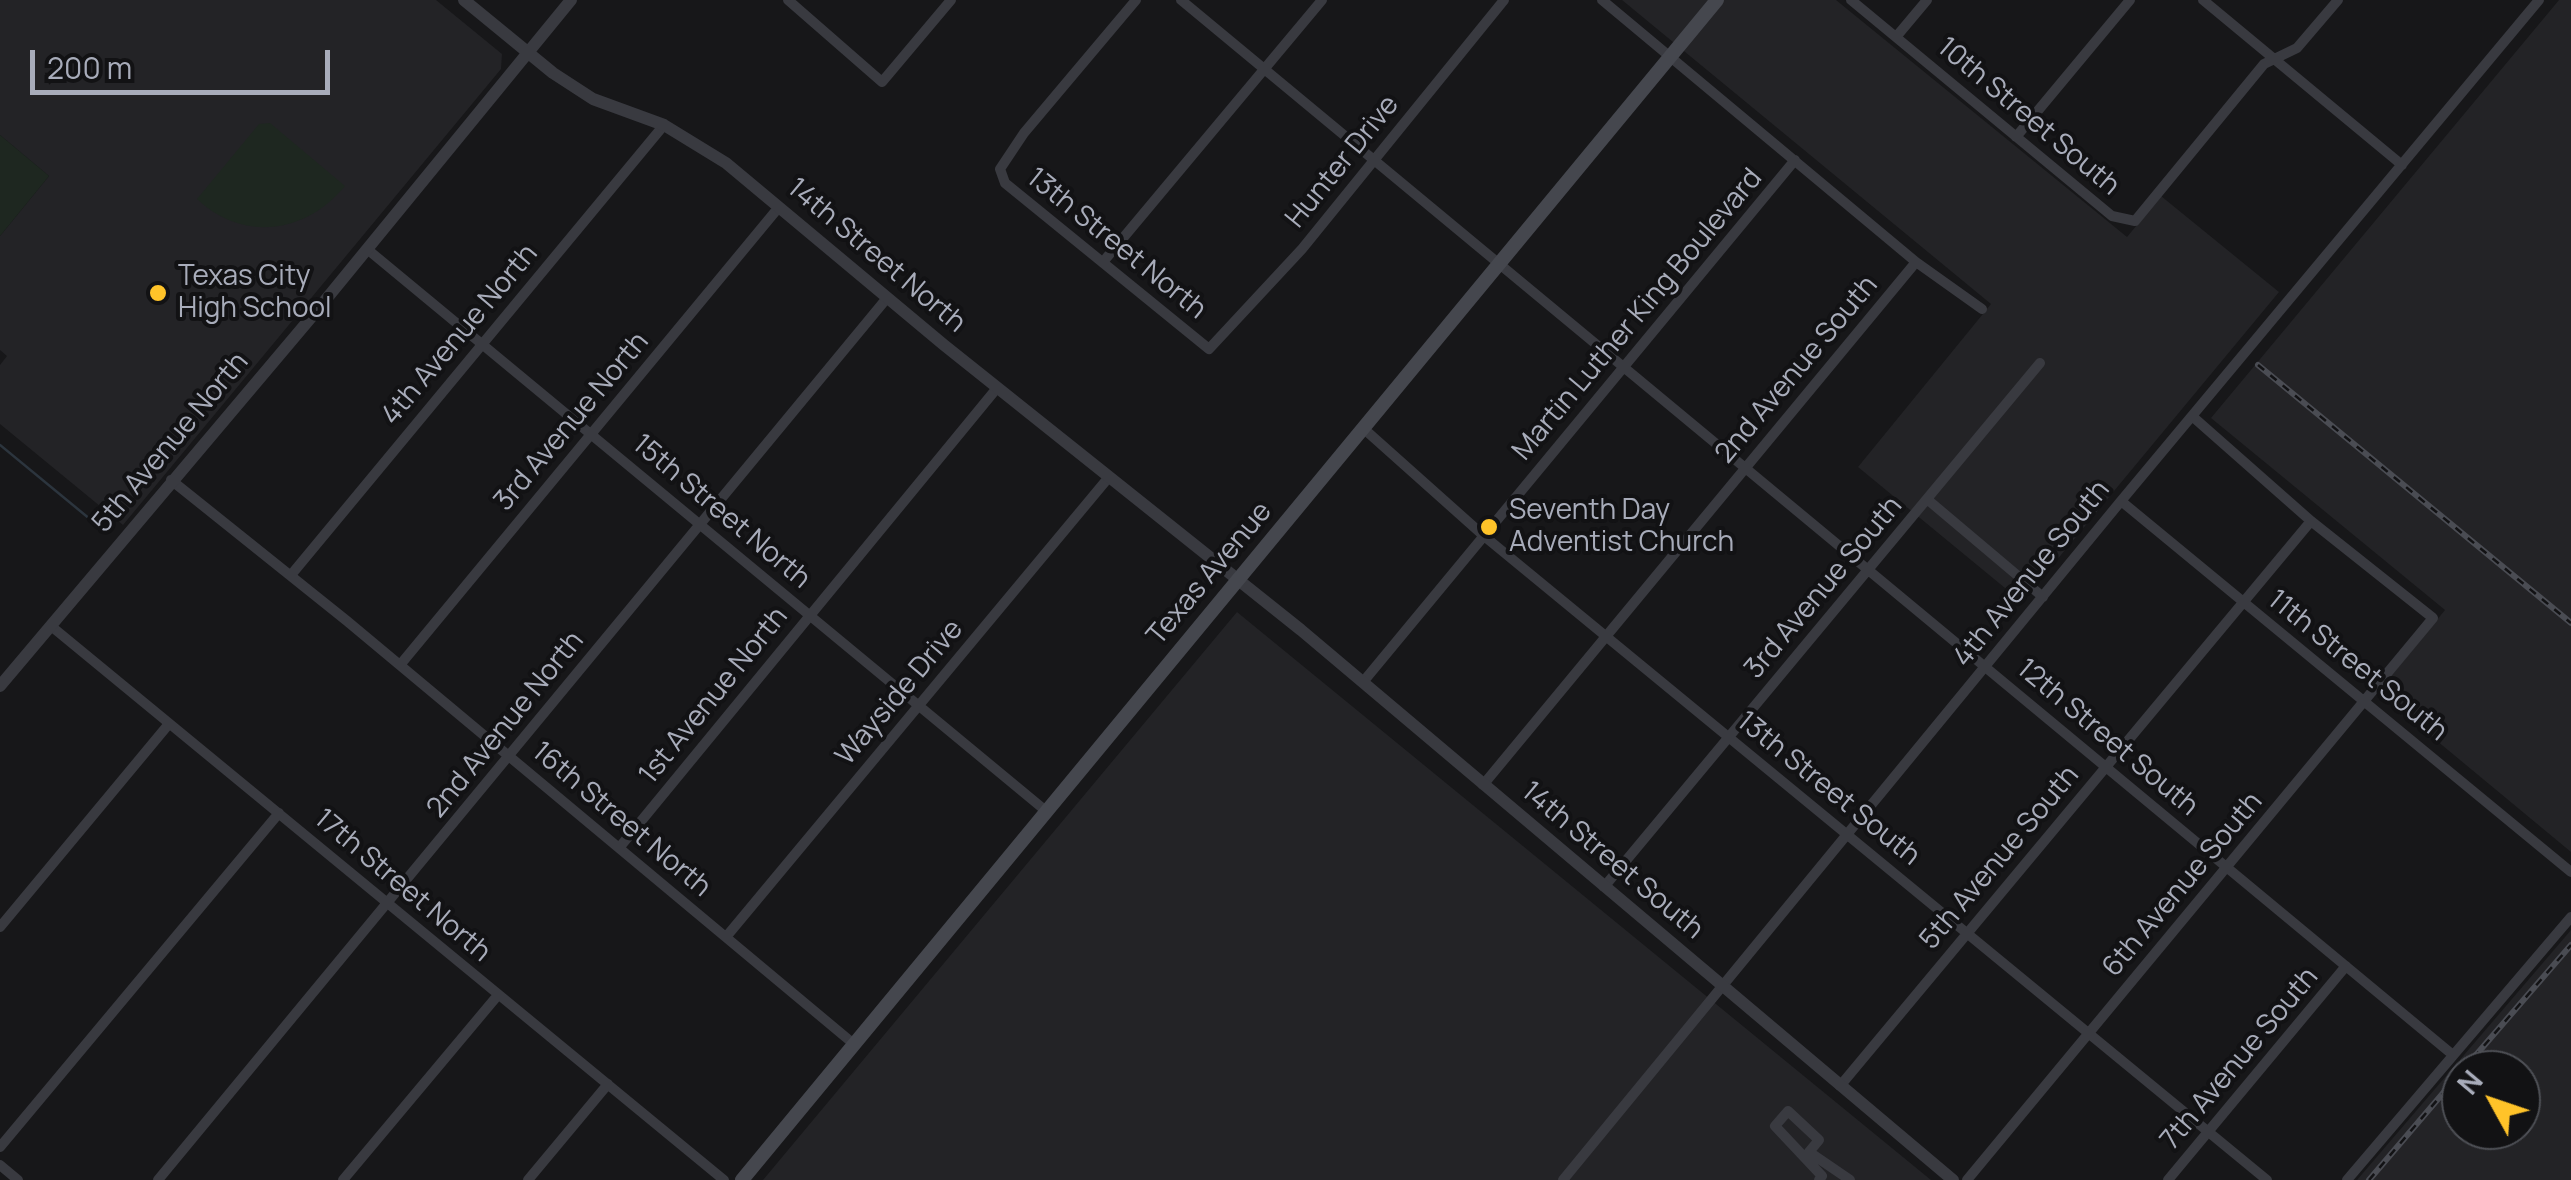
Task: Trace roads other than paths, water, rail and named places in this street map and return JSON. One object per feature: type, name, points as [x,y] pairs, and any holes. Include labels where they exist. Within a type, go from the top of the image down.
[{"type":"main road","name":"Texas Avenue","points":[[742,1180],[1717,0]]},
{"type":"street","name":"14th Street North","points":[[464,0],[593,100],[664,125],[726,163],[1237,580]]},
{"type":"street","name":"5th Avenue North","points":[[0,686],[570,0]]},
{"type":"street","points":[[788,0],[882,82],[951,0]]},
{"type":"street","name":"13th Street North","points":[[1136,0],[1001,167],[1005,182],[1211,347]]},
{"type":"street","name":"12th Street South","points":[[1181,0],[2448,1050]]},
{"type":"street","points":[[1103,262],[1322,0]]},
{"type":"street","name":"Hunter Drive","points":[[1211,347],[1302,249],[1504,0]]},
{"type":"street","points":[[1602,0],[1916,262],[1982,309]]},
{"type":"street","name":"10th Street South","points":[[1851,0],[2112,216],[2135,221],[2264,64],[2274,59]]},
{"type":"street","points":[[1896,37],[1926,0]]},
{"type":"street","points":[[2016,137],[2130,0]]},
{"type":"street","points":[[2203,0],[2402,165]]},
{"type":"street","points":[[2274,59],[2297,48],[2338,0]]},
{"type":"street","name":"4th Avenue South","points":[[1563,1180],[2539,0]]},
{"type":"street","name":"4th Avenue North","points":[[292,575],[664,125]]},
{"type":"street","name":"Martin Luther King Boulevard","points":[[1363,682],[1795,160]]},
{"type":"street","name":"3rd Avenue North","points":[[400,665],[779,208]]},
{"type":"street","name":"15th Street North","points":[[367,249],[1046,811]]},
{"type":"street","name":"2nd Avenue South","points":[[1483,785],[1916,262]]},
{"type":"street","name":"2nd Avenue North","points":[[158,1180],[887,298]]},
{"type":"street","name":"3rd Avenue South","points":[[1604,887],[2040,363]]},
{"type":"street","name":"1st Avenue North","points":[[619,848],[997,388]]},
{"type":"street","points":[[2192,416],[2311,521]]},
{"type":"street","name":"13th Street South","points":[[1364,428],[1484,536],[2268,1180]]},
{"type":"street","name":"Wayside Drive","points":[[726,937],[1109,478]]},
{"type":"street","name":"16th Street North","points":[[171,480],[292,575],[855,1044]]},
{"type":"street","points":[[1928,500],[2043,597]]},
{"type":"street","name":"11th Street South","points":[[2121,501],[2568,869]]},
{"type":"street","name":"5th Avenue South","points":[[1840,1086],[2311,521]]},
{"type":"street","name":"6th Avenue South","points":[[1967,1180],[2433,618],[2311,521]]},
{"type":"street","name":"14th Street South","points":[[1237,580],[1953,1180]]},
{"type":"street","name":"17th Street North","points":[[51,626],[724,1180]]},
{"type":"street","points":[[0,927],[168,725]]},
{"type":"street","points":[[0,1147],[279,813]]},
{"type":"street","points":[[2458,1050],[2571,917]]},
{"type":"street","name":"7th Avenue South","points":[[2168,1180],[2346,966]]},
{"type":"street","points":[[343,1180],[498,995]]},
{"type":"street","points":[[2347,1180],[2441,1070]]},
{"type":"street","points":[[528,1180],[608,1084]]},
{"type":"street","points":[[1819,1180],[1822,1176],[1775,1126],[1788,1111],[1819,1140],[1809,1152],[1850,1180]]},
{"type":"street","points":[[0,1166],[18,1180]]},
{"type":"waterway","points":[[0,445],[102,529]]},
{"type":"railway","points":[[2258,365],[2571,623]]},
{"type":"railway","points":[[2480,1050],[2571,945]]},
{"type":"railway","points":[[2369,1180],[2441,1095]]},
{"type":"place","name":"Texas City High School","points":[[158,293]]},
{"type":"place","name":"Seventh Day Adventist Church","points":[[1489,527]]}]
